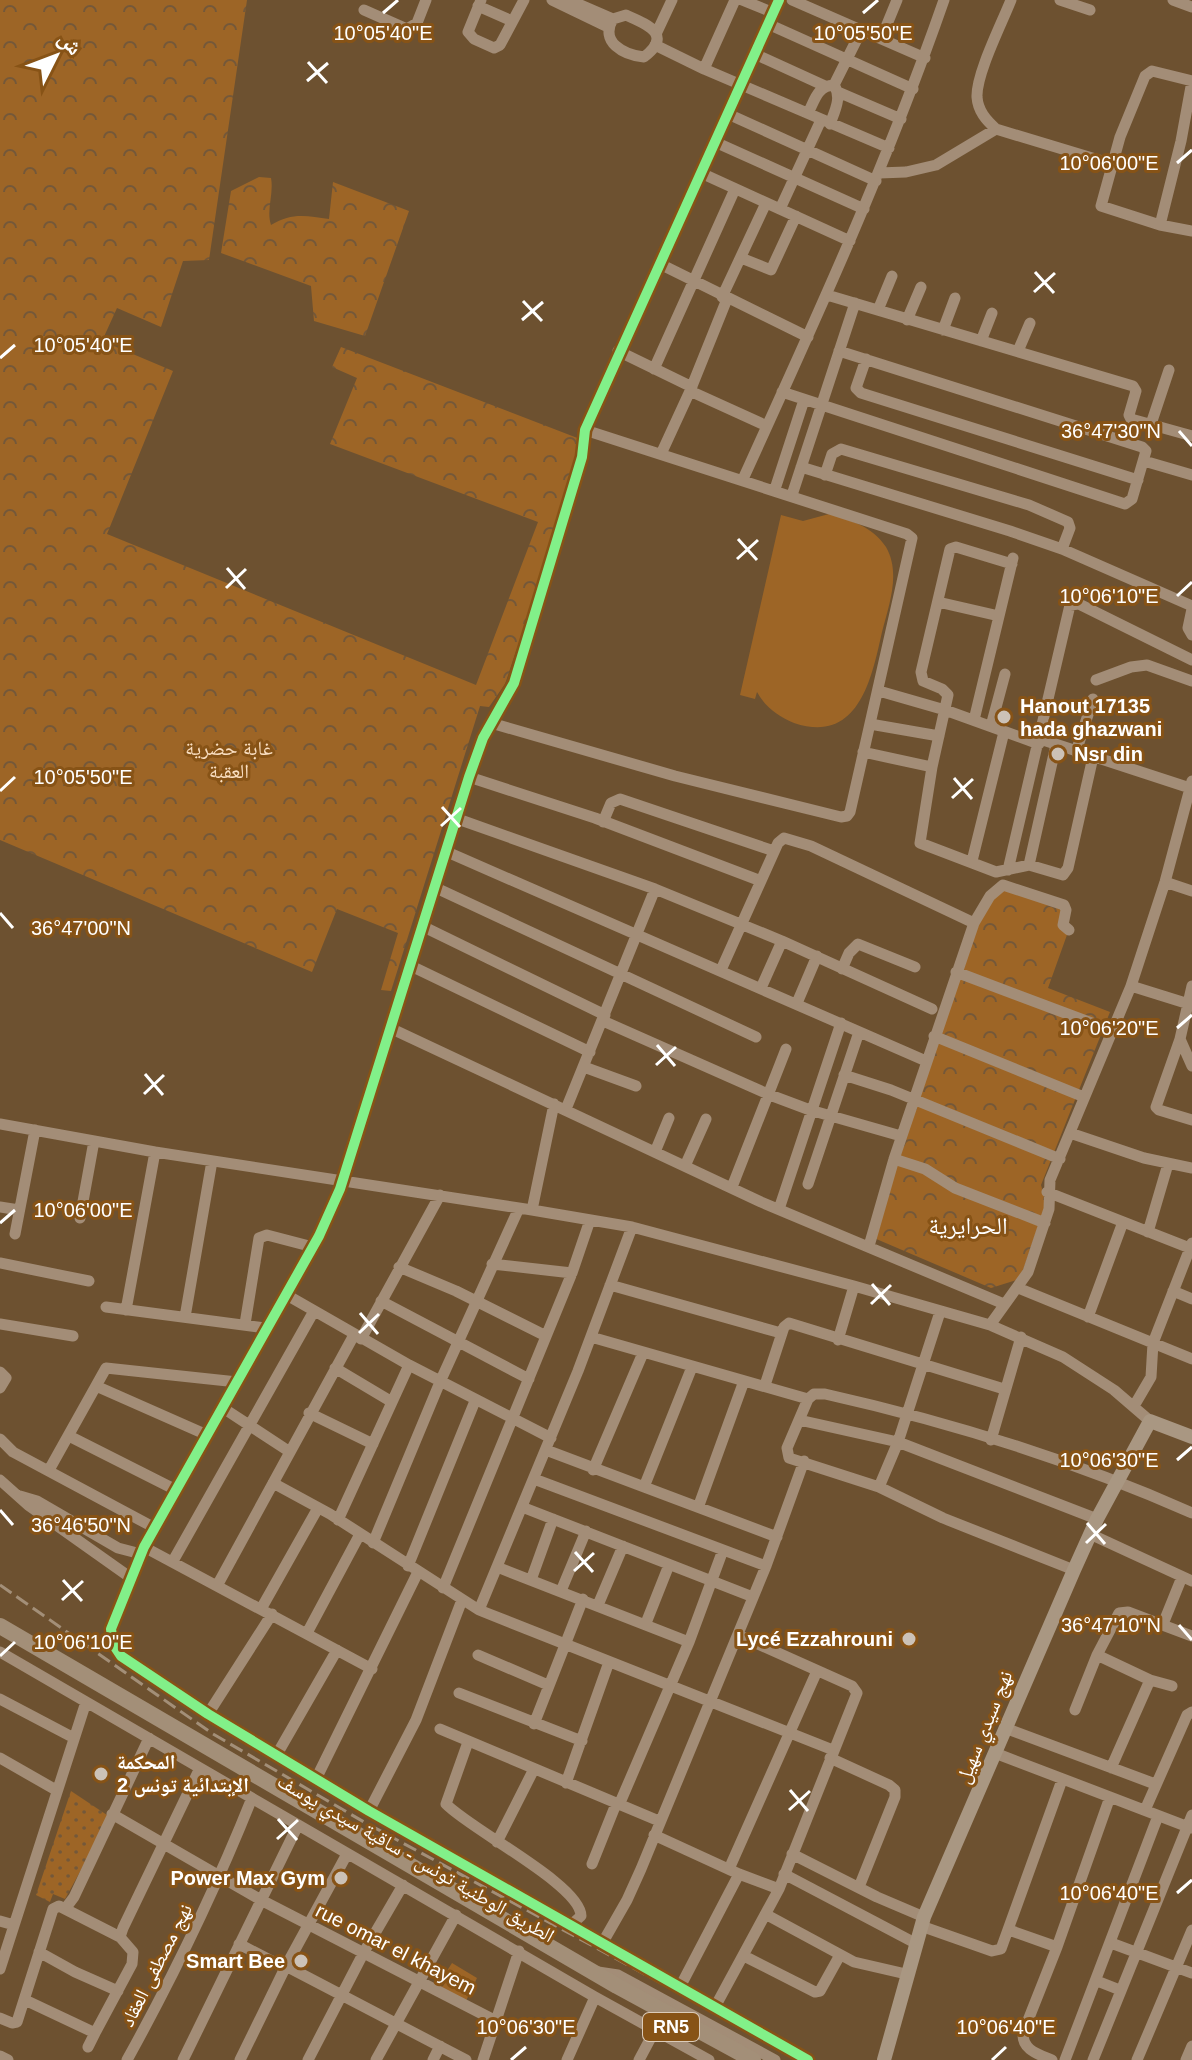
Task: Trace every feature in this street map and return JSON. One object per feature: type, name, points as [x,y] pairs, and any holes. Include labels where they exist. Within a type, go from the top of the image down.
[{"type":"highway","name":"الطريق الوطنية تونس - ساقية سيدي يوسف","points":[[0,1626],[595,1972],[615,1990],[753,2060]]},
{"type":"highway","name":"الطريق الوطنية تونس - ساقية سيدي يوسف","points":[[0,1639],[615,1990],[730,2060]]},
{"type":"main road","points":[[1150,1421],[1192,1437]]},
{"type":"main road","name":"نهج سيدي سهيل","points":[[884,2060],[922,1922],[1090,1534],[1150,1421]]},
{"type":"street","points":[[364,10],[407,29],[417,23],[426,0]]},
{"type":"street","points":[[512,21],[480,3],[468,32],[474,39],[497,47],[512,21],[524,0]]},
{"type":"street","points":[[552,0],[610,23],[626,15],[653,27],[656,39],[704,69],[889,148]]},
{"type":"street","points":[[569,0],[610,23]]},
{"type":"street","points":[[610,23],[608,39],[612,45],[637,57],[644,57],[656,39],[672,0]]},
{"type":"street","points":[[704,69],[735,0]]},
{"type":"street","points":[[742,0],[847,59],[913,89]]},
{"type":"street","points":[[779,0],[618,351],[585,430],[582,457],[514,683],[491,723],[469,777],[342,1182],[313,1247],[142,1551],[111,1629],[116,1650],[208,1714],[369,1811],[808,2060]]},
{"type":"street","points":[[792,0],[925,58]]},
{"type":"street","points":[[881,39],[897,0]]},
{"type":"street","points":[[743,479],[864,209],[925,58],[944,0]]},
{"type":"street","points":[[1011,0],[978,88],[979,108],[985,120],[996,129],[1112,164]]},
{"type":"street","points":[[1060,0],[1090,10]]},
{"type":"street","points":[[1173,0],[1192,7]]},
{"type":"street","points":[[808,113],[820,90],[832,87],[861,31]]},
{"type":"street","points":[[755,54],[901,119]]},
{"type":"street","points":[[1160,225],[1186,143],[1192,81],[1152,71],[1147,73],[1120,137],[1101,204],[1103,209],[1160,225],[1192,231]]},
{"type":"street","points":[[780,209],[806,151],[839,98],[832,87]]},
{"type":"street","points":[[728,114],[806,151],[877,177],[936,165],[996,129]]},
{"type":"street","points":[[715,142],[864,209]]},
{"type":"street","points":[[701,173],[850,241]]},
{"type":"street","points":[[654,369],[735,189]]},
{"type":"street","points":[[661,454],[691,389],[741,258],[766,203]]},
{"type":"street","points":[[741,258],[771,270],[796,216]]},
{"type":"street","points":[[660,264],[808,337]]},
{"type":"street","points":[[878,310],[892,276]]},
{"type":"street","points":[[907,320],[921,287]]},
{"type":"street","points":[[827,295],[1133,386],[1136,391],[1130,418],[1192,436]]},
{"type":"street","points":[[943,330],[955,298]]},
{"type":"street","points":[[792,495],[855,303]]},
{"type":"street","points":[[981,341],[992,313]]},
{"type":"street","points":[[1018,351],[1030,323]]},
{"type":"street","points":[[618,351],[767,426]]},
{"type":"street","points":[[782,392],[1125,504],[1132,499],[1146,451],[1142,447],[839,351]]},
{"type":"street","points":[[866,359],[856,388],[861,393],[1138,480]]},
{"type":"street","points":[[1151,424],[1169,370]]},
{"type":"street","points":[[775,489],[804,400]]},
{"type":"street","points":[[491,723],[675,776],[841,817],[850,812],[912,538],[775,489],[585,430]]},
{"type":"street","points":[[825,475],[832,454],[841,449],[1029,505],[1068,522],[1070,528],[1062,549]]},
{"type":"street","points":[[1144,461],[1192,475]]},
{"type":"street","points":[[801,467],[1062,549],[1192,607],[1188,628],[1192,635]]},
{"type":"street","points":[[974,720],[1013,561],[952,547],[921,676],[923,681],[947,693],[920,843],[996,872],[1029,865],[1063,875],[1067,871],[1093,757]]},
{"type":"street","points":[[938,602],[999,616]]},
{"type":"street","points":[[1008,870],[1068,608],[1079,604],[1192,660]]},
{"type":"street","points":[[1096,680],[1131,667],[1147,665],[1192,681]]},
{"type":"street","points":[[991,726],[1005,674]]},
{"type":"street","points":[[879,691],[945,710],[1004,732],[1191,785],[1165,882],[1131,986],[1050,1180],[1045,1223],[1028,1272],[990,1325]]},
{"type":"street","points":[[1076,752],[1093,699]]},
{"type":"street","points":[[870,724],[939,736]]},
{"type":"street","points":[[972,861],[1004,732]]},
{"type":"street","points":[[1029,865],[1056,745]]},
{"type":"street","points":[[863,752],[932,767]]},
{"type":"street","points":[[469,777],[603,822],[761,881]]},
{"type":"street","points":[[603,822],[611,803],[620,799],[774,851]]},
{"type":"street","points":[[455,818],[655,889],[743,924],[932,1009]]},
{"type":"street","points":[[721,970],[774,851],[784,838],[811,846],[974,923]]},
{"type":"street","points":[[445,851],[926,1061]]},
{"type":"street","points":[[1165,882],[1192,891]]},
{"type":"street","points":[[869,1246],[901,1136],[956,972],[974,923],[990,896],[1003,885],[1064,905],[1063,925],[1069,930]]},
{"type":"street","points":[[434,887],[756,1037]]},
{"type":"street","points":[[532,1210],[560,1106],[584,1067],[655,889]]},
{"type":"street","points":[[422,926],[604,1018],[770,1095],[901,1136]]},
{"type":"street","points":[[761,988],[782,941]]},
{"type":"street","points":[[842,969],[849,953],[858,944],[915,967]]},
{"type":"street","points":[[797,1003],[817,956]]},
{"type":"street","points":[[409,965],[590,1052]]},
{"type":"street","points":[[956,972],[1113,1031]]},
{"type":"street","points":[[1131,986],[1190,1004]]},
{"type":"street","points":[[1192,986],[1180,1039],[1156,1107],[1192,1120]]},
{"type":"street","points":[[779,1209],[841,1023]]},
{"type":"street","points":[[390,1028],[779,1209],[1004,1304]]},
{"type":"street","points":[[808,1184],[859,1032]]},
{"type":"street","points":[[934,1036],[1084,1097]]},
{"type":"street","points":[[1180,1039],[1192,1066]]},
{"type":"street","points":[[732,1187],[786,1049]]},
{"type":"street","points":[[584,1067],[636,1086]]},
{"type":"street","points":[[844,1075],[1060,1159]]},
{"type":"street","points":[[655,1152],[669,1118]]},
{"type":"street","points":[[685,1166],[706,1119]]},
{"type":"street","points":[[0,1124],[155,1152],[632,1227],[990,1325],[1073,1363],[1150,1421]]},
{"type":"street","points":[[15,1234],[35,1130]]},
{"type":"street","points":[[1070,1133],[1168,1164],[1192,1168]]},
{"type":"street","points":[[80,1218],[94,1141]]},
{"type":"street","points":[[126,1310],[155,1152]]},
{"type":"street","points":[[894,1159],[925,1169],[955,1188],[1045,1223]]},
{"type":"street","points":[[185,1317],[212,1161]]},
{"type":"street","points":[[1148,1232],[1168,1164]]},
{"type":"street","points":[[1047,1192],[1191,1247],[1153,1343],[1151,1377],[1134,1406]]},
{"type":"street","points":[[218,1584],[309,1413],[335,1368],[381,1301],[440,1195]]},
{"type":"street","points":[[0,1207],[19,1210]]},
{"type":"street","points":[[373,1543],[440,1382],[519,1208]]},
{"type":"street","points":[[443,1588],[572,1273],[590,1220]]},
{"type":"street","points":[[1088,1317],[1123,1222]]},
{"type":"street","points":[[479,1610],[591,1337],[632,1227]]},
{"type":"street","points":[[245,1324],[259,1238],[267,1235],[313,1247]]},
{"type":"street","points":[[0,1263],[89,1281]]},
{"type":"street","points":[[492,1264],[572,1273]]},
{"type":"street","points":[[399,1267],[476,1300],[546,1336]]},
{"type":"street","points":[[610,1285],[781,1333]]},
{"type":"street","points":[[838,1340],[854,1286]]},
{"type":"street","points":[[1018,1288],[1192,1359]]},
{"type":"street","points":[[1173,1291],[1192,1299]]},
{"type":"street","points":[[285,1294],[357,1337],[512,1420],[593,1470],[699,1505],[777,1537]]},
{"type":"street","points":[[381,1301],[529,1379]]},
{"type":"street","points":[[106,1307],[265,1328]]},
{"type":"street","points":[[173,1561],[314,1311]]},
{"type":"street","points":[[879,1487],[898,1442],[940,1312]]},
{"type":"street","points":[[765,1385],[781,1333],[786,1324],[793,1323],[838,1340],[1004,1389]]},
{"type":"street","points":[[0,1324],[73,1336]]},
{"type":"street","points":[[591,1337],[808,1399]]},
{"type":"street","points":[[991,1440],[1021,1337]]},
{"type":"street","points":[[593,1470],[643,1353]]},
{"type":"street","points":[[338,1520],[409,1365]]},
{"type":"street","points":[[644,1487],[692,1367]]},
{"type":"street","points":[[49,1470],[103,1371],[110,1368],[237,1382]]},
{"type":"street","points":[[335,1368],[392,1402]]},
{"type":"street","points":[[0,1372],[6,1378],[0,1388]]},
{"type":"street","points":[[699,1505],[744,1381]]},
{"type":"street","points":[[96,1386],[207,1435]]},
{"type":"street","points":[[1074,1570],[943,1518],[879,1487],[789,1458],[786,1452],[808,1399],[814,1394],[825,1394],[907,1414],[1118,1481],[1192,1513]]},
{"type":"street","points":[[316,1779],[372,1669],[475,1401]]},
{"type":"street","points":[[223,1408],[290,1452]]},
{"type":"street","points":[[309,1413],[373,1444]]},
{"type":"street","points":[[799,1420],[898,1442],[1097,1519]]},
{"type":"street","points":[[69,1436],[176,1490]]},
{"type":"street","points":[[0,1439],[13,1452],[155,1528]]},
{"type":"street","points":[[603,1942],[627,1900],[711,1700],[766,1566],[804,1461]]},
{"type":"street","points":[[534,1479],[766,1566]]},
{"type":"street","points":[[0,1480],[28,1505],[131,1578]]},
{"type":"street","points":[[273,1483],[338,1520],[479,1610],[790,1731],[889,1785],[895,1790],[895,1797],[859,1887]]},
{"type":"street","points":[[19,1496],[37,1501],[118,1548],[142,1551],[173,1561],[372,1669]]},
{"type":"street","points":[[522,1507],[753,1597]]},
{"type":"street","points":[[208,1714],[267,1612],[318,1508]]},
{"type":"street","points":[[531,1580],[553,1519]]},
{"type":"street","points":[[561,1591],[586,1531]]},
{"type":"street","points":[[307,1633],[360,1534]]},
{"type":"street","points":[[1090,1534],[1187,1579],[1163,1624]]},
{"type":"street","points":[[598,1605],[623,1546]]},
{"type":"street","points":[[592,1864],[672,1684],[723,1550]]},
{"type":"street","points":[[646,1623],[669,1565]]},
{"type":"street","points":[[497,1567],[689,1642]]},
{"type":"street","points":[[534,1724],[583,1599]]},
{"type":"street","points":[[369,1811],[416,1720],[462,1600]]},
{"type":"street","points":[[1075,1710],[1097,1655],[1121,1612],[1192,1636]]},
{"type":"street","points":[[715,2007],[779,1889],[857,1691],[738,1635]]},
{"type":"street","points":[[276,1756],[337,1650]]},
{"type":"street","points":[[0,1652],[709,2060]]},
{"type":"street","points":[[478,1655],[548,1685]]},
{"type":"street","points":[[1097,1655],[1150,1680],[1172,1686]]},
{"type":"street","points":[[566,1783],[609,1662]]},
{"type":"street","points":[[680,1987],[734,1872],[817,1671]]},
{"type":"street","points":[[1111,1768],[1150,1680]]},
{"type":"street","points":[[459,1693],[582,1741]]},
{"type":"street","points":[[0,1699],[74,1738]]},
{"type":"street","points":[[0,1969],[86,1702]]},
{"type":"street","points":[[1145,1810],[1187,1715],[1192,1712]]},
{"type":"street","points":[[1005,1728],[1155,1784]]},
{"type":"street","points":[[440,1729],[659,1821]]},
{"type":"street","points":[[65,1909],[149,1738]]},
{"type":"street","points":[[468,1742],[446,1802],[565,1889],[582,1912],[572,1924]]},
{"type":"street","points":[[995,1753],[1158,1816],[1191,1824],[1135,1952],[1093,2060]]},
{"type":"street","points":[[0,1758],[56,1790]]},
{"type":"street","points":[[120,1937],[200,1768]]},
{"type":"street","points":[[497,1842],[534,1769]]},
{"type":"street","points":[[792,1854],[922,1922],[992,1951],[1001,1949],[1062,1780]]},
{"type":"street","points":[[1052,2060],[1028,2048],[1023,2037],[1110,1797]]},
{"type":"street","name":"نهج مصطفى العقاد","points":[[127,2060],[220,1877],[252,1798]]},
{"type":"street","name":"rue omar el khayem","points":[[112,1814],[261,1900],[496,2021]]},
{"type":"street","points":[[1065,2060],[1158,1816]]},
{"type":"street","points":[[183,2060],[298,1825]]},
{"type":"street","points":[[654,1835],[779,1889]]},
{"type":"street","points":[[240,2060],[347,1854]]},
{"type":"street","points":[[784,1874],[915,1943]]},
{"type":"street","points":[[308,2060],[403,1885]]},
{"type":"street","points":[[0,2018],[17,2022],[53,1909],[59,1906],[120,1937],[133,1955],[88,2047]]},
{"type":"street","points":[[376,2060],[456,1915]]},
{"type":"street","points":[[767,1915],[861,1965],[906,1974]]},
{"type":"street","points":[[0,1921],[14,1925]]},
{"type":"street","points":[[1009,1930],[1057,1947]]},
{"type":"street","points":[[1137,2060],[1192,1930]]},
{"type":"street","points":[[1111,1943],[1192,1973]]},
{"type":"street","points":[[239,1944],[466,2060]]},
{"type":"street","points":[[483,2060],[519,1951]]},
{"type":"street","points":[[39,1952],[118,1991]]},
{"type":"street","points":[[744,1956],[815,1992],[820,1991],[840,1955]]},
{"type":"street","points":[[595,1972],[618,1975],[775,2060]]},
{"type":"street","points":[[1097,1981],[1120,1990]]},
{"type":"street","points":[[567,2060],[595,1997]]},
{"type":"street","points":[[25,2000],[95,2033]]},
{"type":"street","points":[[639,2060],[655,2030]]},
{"type":"street","points":[[433,2060],[440,2046]]},
{"type":"street","points":[[1186,2060],[1192,2046]]},
{"type":"street","points":[[0,2056],[8,2060]]},
{"type":"green space","name":"غابة حضرية العقبة","points":[[0,0],[247,0],[209,260],[183,261],[161,327],[117,308],[102,341],[173,371],[107,534],[476,685],[538,522],[330,444],[357,378],[332,367],[341,347],[580,439],[567,500],[505,684],[489,707],[480,706],[391,991],[381,990],[398,933],[337,909],[312,972],[0,840]]},
{"type":"green space","points":[[259,177],[271,178],[271,225],[293,217],[329,219],[333,182],[409,211],[365,336],[314,321],[311,286],[221,253],[231,191]]},
{"type":"green space","points":[[829,514],[861,525],[880,540],[890,557],[893,578],[873,668],[859,703],[848,716],[834,724],[816,727],[783,718],[768,707],[757,692],[755,699],[740,695],[781,515],[803,521]]},
{"type":"green space","points":[[1001,886],[1065,907],[1068,932],[1048,988],[1110,1012],[1041,1185],[1046,1203],[1020,1279],[991,1288],[874,1238],[975,923]]},
{"type":"green space","points":[[71,1791],[110,1817],[65,1899],[53,1894],[50,1902],[36,1895]]},
{"type":"green space","points":[[452,1963],[477,1978],[465,2003],[437,1988],[445,1983],[441,1980]]},
{"type":"railway","points":[[0,1585],[213,1734],[364,1822],[797,2060]]},
{"type":"cycle path","points":[[779,0],[585,430],[582,457],[514,683],[483,738],[469,777],[340,1189],[319,1236],[144,1547],[111,1629],[113,1644],[121,1656],[208,1714],[369,1811],[808,2060]]},
{"type":"place","name":"Hanout 17135 hada ghazwani","points":[[1004,717]]},
{"type":"place","name":"Nsr din","points":[[1058,754]]},
{"type":"place","name":"Lycé Ezzahrouni","points":[[909,1639]]},
{"type":"place","name":"المحكمة الإبتدائية تونس 2","points":[[101,1774]]},
{"type":"place","name":"Power Max Gym","points":[[341,1878]]},
{"type":"place","name":"Smart Bee","points":[[301,1961]]},
{"type":"district","name":"الحرايرية","points":[[968,1226]]}]
